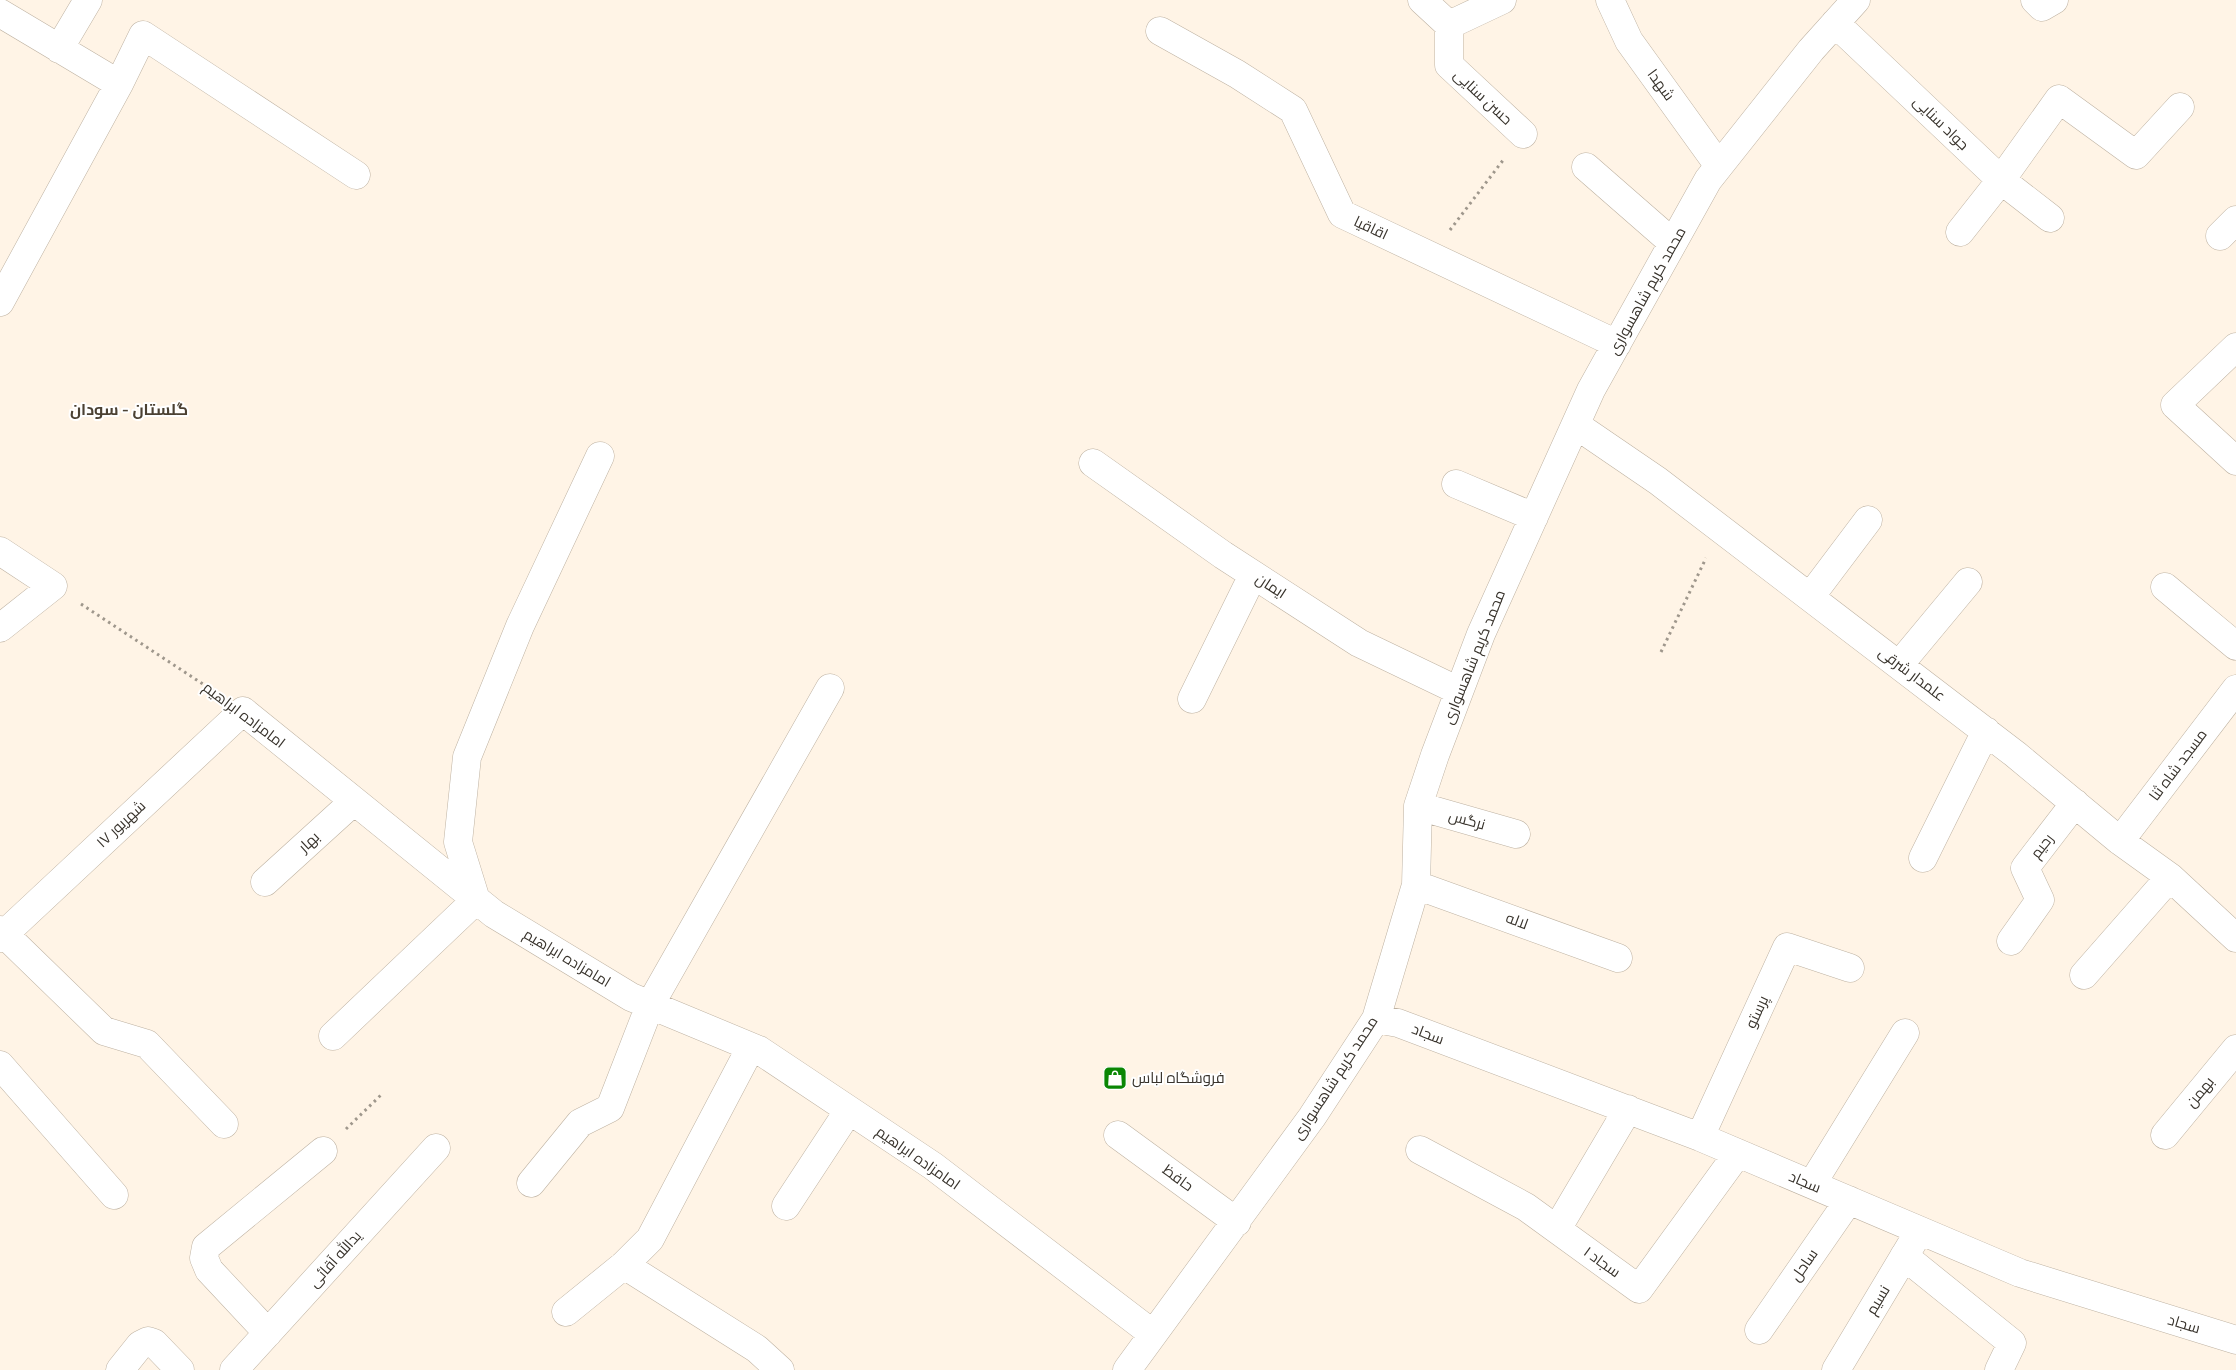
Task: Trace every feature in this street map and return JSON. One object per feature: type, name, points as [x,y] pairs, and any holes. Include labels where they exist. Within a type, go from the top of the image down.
[{"type":"street","points":[[60,49],[88,0]]},
{"type":"street","points":[[1422,0],[1449,25],[1502,0]]},
{"type":"street","name":"شهدا","points":[[1610,0],[1629,41],[1719,166]]},
{"type":"street","name":"محمد کریم شاهسواری","points":[[1153,1334],[1237,1222],[1312,1117],[1376,1019],[1416,885],[1418,806],[1481,634],[1591,390],[1708,180],[1811,50],[1856,0]]},
{"type":"street","points":[[2035,0],[2042,7],[2054,0]]},
{"type":"street","points":[[0,13],[119,84]]},
{"type":"street","name":"جواد سنایی","points":[[1835,23],[2001,180],[2050,218]]},
{"type":"street","name":"حسن سنايی","points":[[1449,25],[1449,65],[1524,134]]},
{"type":"street","name":"اقاقیا","points":[[1160,31],[1236,74],[1293,110],[1342,214],[1617,344]]},
{"type":"street","points":[[0,302],[119,84],[143,35],[356,175]]},
{"type":"street","points":[[1960,232],[2001,180],[2059,99],[2136,155],[2180,107]]},
{"type":"street","points":[[1586,167],[1673,243]]},
{"type":"street","points":[[2236,347],[2176,405],[2236,461]]},
{"type":"street","name":"علمدار شرقی","points":[[1576,425],[1658,481],[1986,731],[2120,841],[2170,878],[2236,938]]},
{"type":"street","points":[[334,1036],[476,900],[458,842],[467,756],[520,626],[600,456]]},
{"type":"street","name":"ایمان","points":[[1093,463],[1253,575],[1359,643],[1459,691]]},
{"type":"street","points":[[1456,484],[1534,517]]},
{"type":"street","points":[[1810,597],[1868,520]]},
{"type":"street","points":[[0,550],[53,586],[0,628]]},
{"type":"street","points":[[1192,699],[1253,575]]},
{"type":"street","points":[[1899,665],[1968,582]]},
{"type":"street","points":[[2165,587],[2236,646]]},
{"type":"street","points":[[531,1183],[580,1123],[610,1108],[650,1005],[830,688]]},
{"type":"street","name":"مسجد شاه ثنا","points":[[2120,841],[2236,689]]},
{"type":"street","name":"امامزاده ابراهیم","points":[[243,711],[353,802],[494,914],[623,992],[759,1050],[933,1166],[1153,1334]]},
{"type":"street","name":"۱۷ شهریور","points":[[1,934],[243,711]]},
{"type":"street","points":[[1923,858],[1986,731]]},
{"type":"street","name":"بهار","points":[[266,882],[353,802]]},
{"type":"street","name":"رحیم","points":[[2011,941],[2040,900],[2025,868],[2075,803]]},
{"type":"street","name":"نرگس","points":[[1418,806],[1516,834]]},
{"type":"street","points":[[2084,976],[2170,878]]},
{"type":"street","name":"لاله","points":[[1416,885],[1618,958]]},
{"type":"street","points":[[1,934],[104,1030],[147,1044],[224,1124]]},
{"type":"street","name":"پرستو","points":[[1700,1137],[1787,947],[1850,968]]},
{"type":"street","name":"سجاد","points":[[1376,1019],[1398,1023],[1700,1137],[2020,1273],[2236,1340]]},
{"type":"street","points":[[1812,1184],[1905,1033]]},
{"type":"street","points":[[566,1312],[624,1265],[650,1239],[751,1047]]},
{"type":"street","name":"بهمن","points":[[2164,1135],[2236,1049]]},
{"type":"street","points":[[0,1065],[114,1194]]},
{"type":"street","points":[[1557,1229],[1628,1109]]},
{"type":"street","points":[[786,1206],[849,1110]]},
{"type":"street","name":"حافظ","points":[[1118,1134],[1237,1222]]},
{"type":"street","name":"یدالله آقائی","points":[[234,1370],[436,1148]]},
{"type":"street","name":"سجاد ۱","points":[[1420,1150],[1526,1207],[1639,1289],[1738,1153]]},
{"type":"street","points":[[268,1333],[209,1270],[204,1258],[206,1247],[324,1151]]},
{"type":"street","name":"ساحل","points":[[1759,1330],[1849,1200]]},
{"type":"street","name":"نسیم","points":[[1836,1370],[1920,1230]]},
{"type":"street","points":[[1904,1256],[2012,1343],[1999,1370]]},
{"type":"street","points":[[624,1265],[757,1349],[780,1370]]},
{"type":"street","points":[[1127,1370],[1153,1334]]},
{"type":"street","points":[[120,1370],[140,1345],[148,1341],[154,1343],[180,1370]]},
{"type":"path","points":[[1430,256],[1524,134]]},
{"type":"path","points":[[1661,652],[1720,528]]},
{"type":"path","name":"امامزاده ابراهیم","points":[[53,586],[243,711]]},
{"type":"path","points":[[324,1151],[382,1094]]},
{"type":"place","name":"فروشگاه لباس","points":[[1115,1078]]},
{"type":"district","name":"گلستان - سودان","points":[[129,409]]}]
